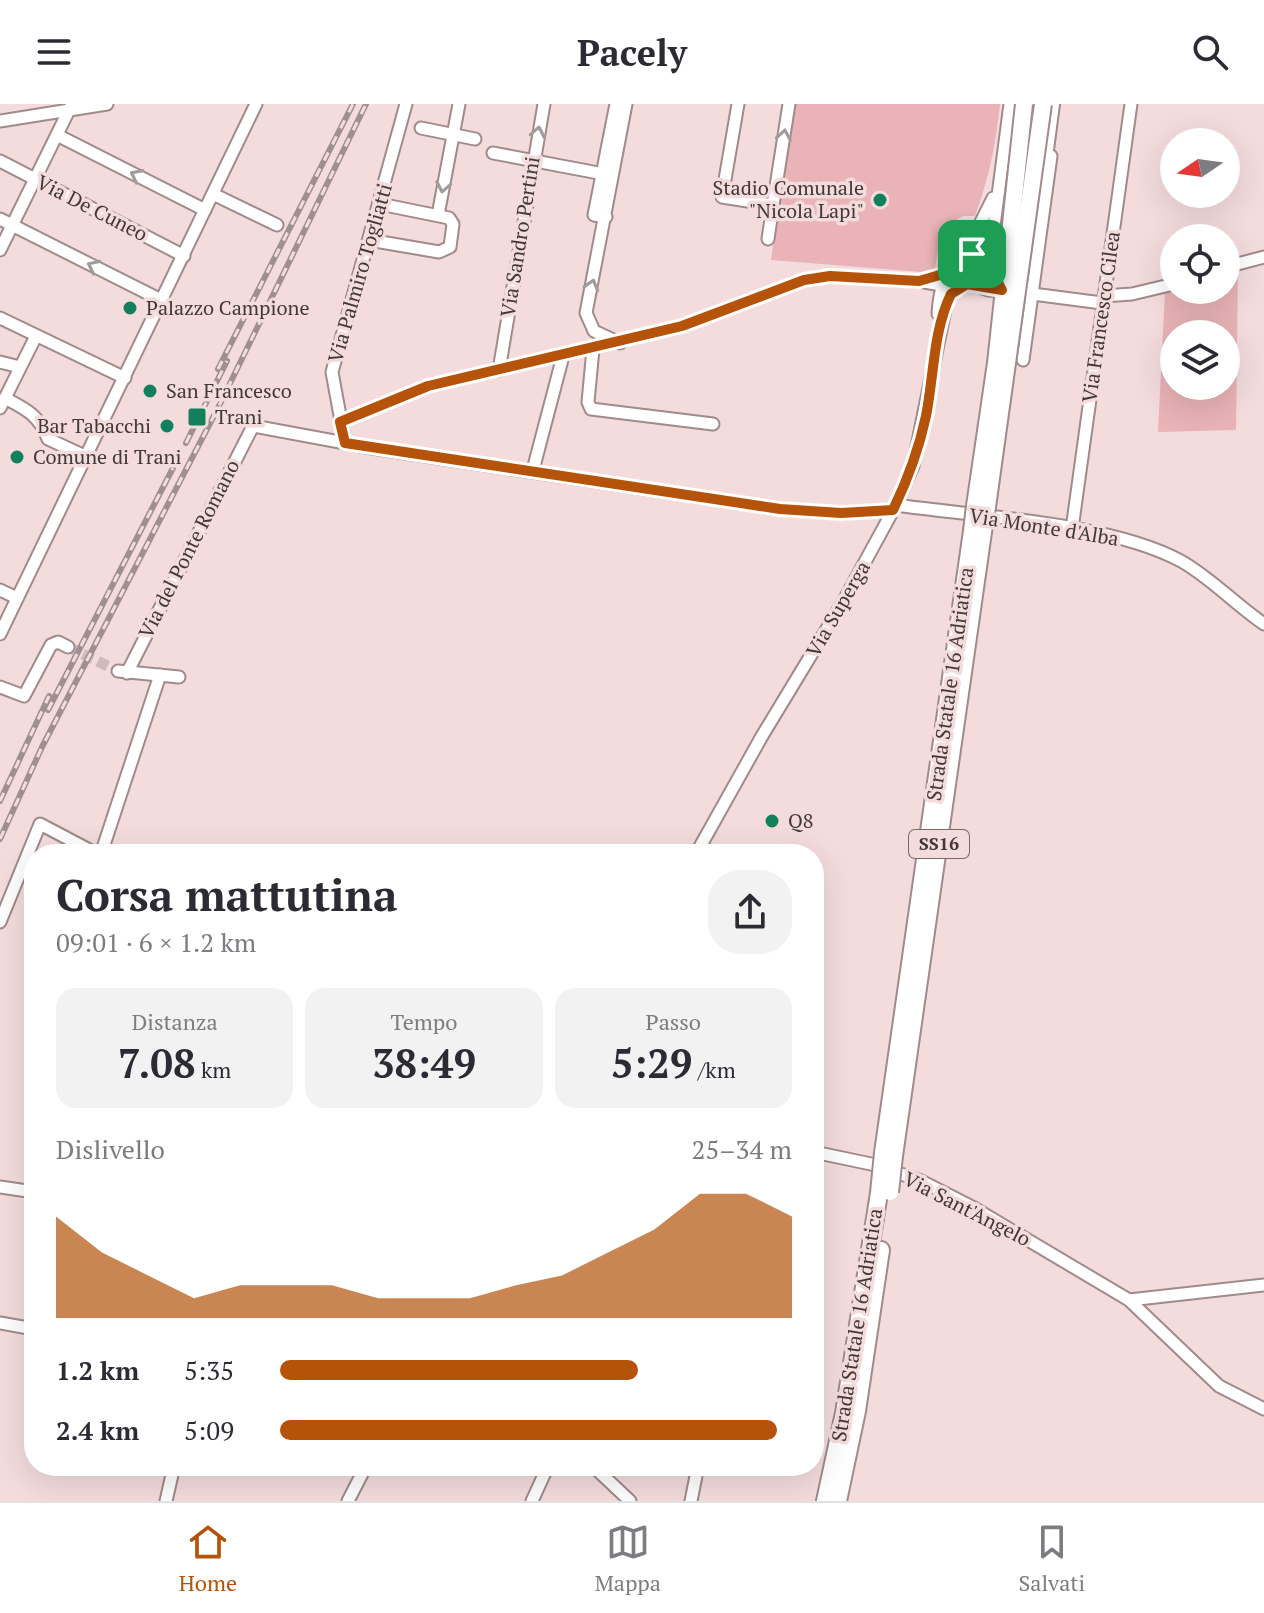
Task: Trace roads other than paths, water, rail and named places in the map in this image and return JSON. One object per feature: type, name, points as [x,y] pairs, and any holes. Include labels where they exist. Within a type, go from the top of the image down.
[{"type":"highway","name":"SS16","points":[[1009,362],[1024,104]]},
{"type":"highway","name":"Strada Statale 16 Adriatica","points":[[1009,362],[1001,347],[1034,104]]},
{"type":"highway","name":"Strada Statale 16 Adriatica","points":[[838,1501],[857,1411],[889,1154],[981,506],[1009,362],[1043,104]]},
{"type":"highway","name":"SS16","points":[[1031,192],[1043,165],[1051,104]]},
{"type":"highway","name":"Strada Statale 16 Adriatica","points":[[825,1501],[884,1194]]},
{"type":"street","points":[[0,121],[70,107],[107,104]]},
{"type":"street","points":[[0,634],[256,104]]},
{"type":"street","name":"Via Palmiro Togliatti","points":[[345,443],[332,372],[406,104]]},
{"type":"street","points":[[438,215],[459,104]]},
{"type":"street","name":"Via Sandro Pertini","points":[[499,370],[544,104]]},
{"type":"street","points":[[616,104],[606,217],[586,313],[594,331],[621,343]]},
{"type":"street","points":[[608,174],[626,104]]},
{"type":"street","points":[[738,104],[722,197],[773,205]]},
{"type":"street","points":[[768,239],[789,104]]},
{"type":"street","name":"Via Superga","points":[[936,347],[946,305],[967,286],[986,281],[990,268],[1010,104]]},
{"type":"street","points":[[1009,362],[1032,294],[1058,104]]},
{"type":"street","name":"Via Francesco Cilea","points":[[1072,529],[1131,104]]},
{"type":"street","points":[[0,250],[70,107]]},
{"type":"street","points":[[421,128],[475,139]]},
{"type":"street","points":[[57,135],[205,210]]},
{"type":"street","points":[[493,153],[608,174]]},
{"type":"street","name":"Via De Cuneo","points":[[0,161],[184,256]]},
{"type":"street","name":"Via Superga","points":[[702,844],[894,508],[913,466],[926,416],[942,286],[957,266],[998,187]]},
{"type":"street","points":[[213,194],[277,225]]},
{"type":"street","points":[[369,240],[443,252],[450,247],[453,224],[449,218],[380,204]]},
{"type":"street","points":[[0,219],[163,301]]},
{"type":"street","points":[[919,281],[957,266],[977,254],[990,268],[1002,290]]},
{"type":"street","points":[[1240,263],[1264,257]]},
{"type":"street","points":[[957,266],[967,286]]},
{"type":"street","points":[[340,422],[404,394],[621,343],[709,318],[791,284],[819,277],[919,281],[942,286],[1103,299],[1160,287]]},
{"type":"street","points":[[0,318],[125,378]]},
{"type":"street","points":[[36,336],[3,398],[32,412],[42,424],[48,439],[87,457]]},
{"type":"street","points":[[593,349],[588,402],[591,409],[713,424]]},
{"type":"street","points":[[533,470],[563,356]]},
{"type":"street","points":[[0,362],[20,367]]},
{"type":"street","name":"Via Monte d'Alba","points":[[253,426],[345,443],[780,509],[832,513],[894,508],[1072,529],[1143,545],[1183,562],[1264,624]]},
{"type":"street","name":"Via del Ponte Romano","points":[[160,675],[122,672],[253,426]]},
{"type":"street","points":[[0,590],[17,598]]},
{"type":"street","points":[[0,687],[24,696],[51,645],[58,642],[68,647]]},
{"type":"street","points":[[102,844],[160,675],[179,677]]},
{"type":"street","points":[[32,844],[40,824],[79,844]]},
{"type":"street","points":[[0,922],[24,863]]},
{"type":"street","name":"Via Sant'Angelo","points":[[824,1154],[871,1164],[919,1180],[1111,1288],[1129,1300],[1219,1386],[1264,1409]]},
{"type":"street","points":[[0,1187],[24,1191]]},
{"type":"street","points":[[1129,1300],[1264,1285]]},
{"type":"street","points":[[1,1323],[24,1327]]},
{"type":"street","points":[[166,1501],[172,1476]]},
{"type":"street","points":[[348,1501],[361,1476]]},
{"type":"street","points":[[532,1501],[543,1476]]},
{"type":"street","points":[[604,1476],[630,1501]]},
{"type":"street","points":[[691,1501],[696,1476]]},
{"type":"tunnel","points":[[68,647],[118,671]]},
{"type":"railway","points":[[218,369],[353,104]]},
{"type":"railway","points":[[0,839],[42,747],[219,406],[366,104]]},
{"type":"railway","points":[[186,443],[227,361]]},
{"type":"railway","points":[[48,710],[173,468]]},
{"type":"railway","points":[[0,801],[49,696]]},
{"type":"place","name":"Stadio Comunale \"Nicola Lapi\"","points":[[880,200]]},
{"type":"place","name":"Palazzo Campione","points":[[130,308]]},
{"type":"place","name":"San Francesco","points":[[150,391]]},
{"type":"place","name":"Trani","points":[[197,417]]},
{"type":"place","name":"Bar Tabacchi","points":[[167,426]]},
{"type":"place","name":"Comune di Trani","points":[[17,457]]},
{"type":"place","name":"Q8","points":[[772,821]]}]
